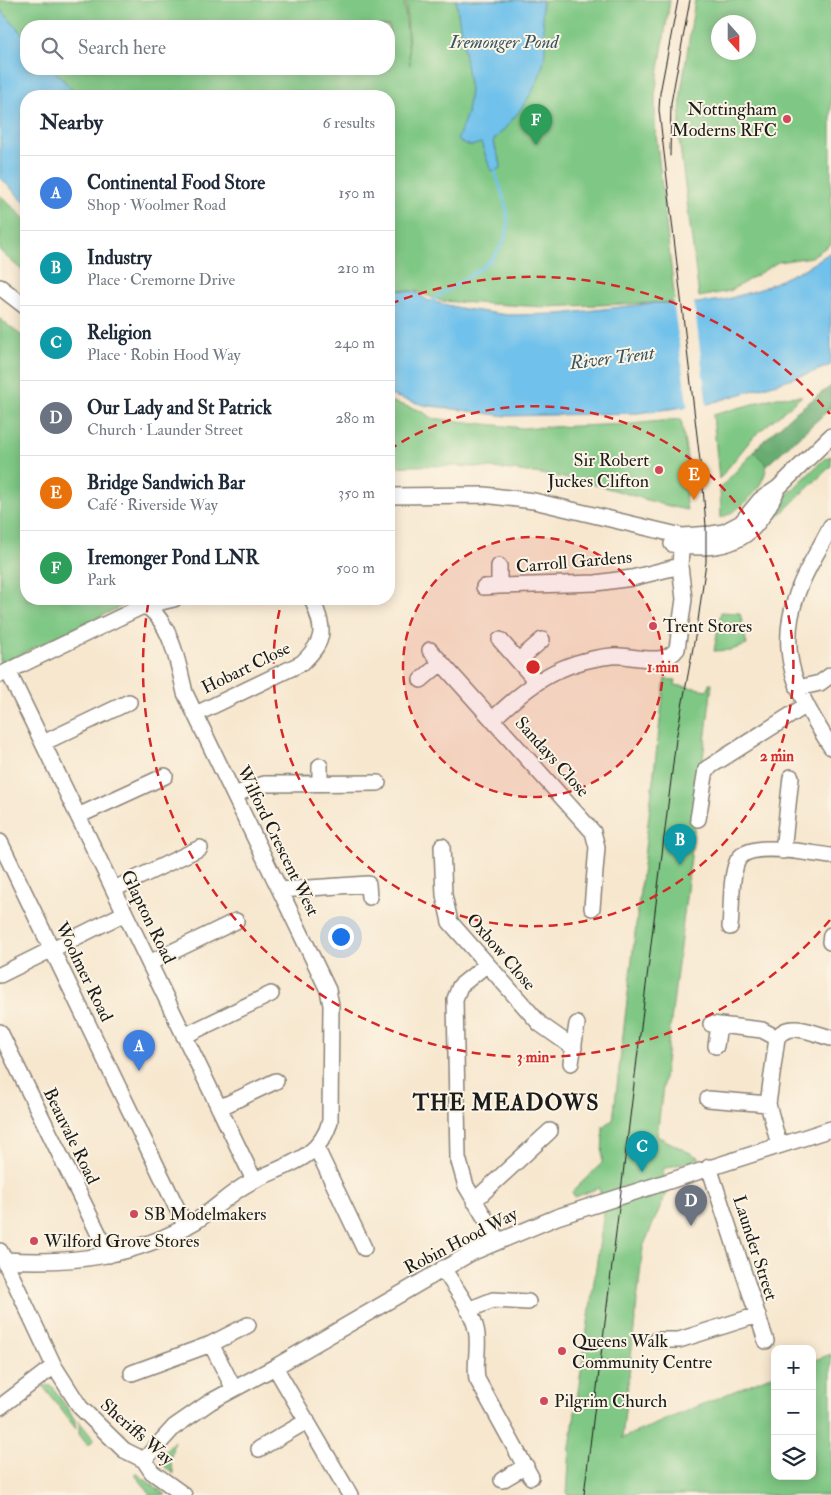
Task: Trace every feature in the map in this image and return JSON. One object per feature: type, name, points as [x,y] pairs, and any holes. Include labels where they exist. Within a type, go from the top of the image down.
[{"type":"street","points":[[0,287],[20,302]]},
{"type":"street","points":[[395,496],[484,496],[534,501],[584,511],[644,529],[658,528],[664,536],[713,546],[744,537],[761,521],[778,488],[831,436]]},
{"type":"street","points":[[831,526],[801,584],[790,620],[788,634],[788,654],[798,688],[805,706],[831,747]]},
{"type":"street","points":[[493,719],[536,681],[576,662],[615,655],[664,658],[674,655],[677,650],[684,599],[680,566],[681,541]]},
{"type":"street","name":"Carroll Gardens","points":[[499,566],[499,586]]},
{"type":"street","name":"Carroll Gardens","points":[[484,587],[596,583],[632,578],[680,566]]},
{"type":"street","points":[[4,673],[141,607],[151,605]]},
{"type":"street","name":"Hobart Close","points":[[196,714],[302,663],[319,644],[322,624],[314,605]]},
{"type":"street","name":"Wilford Crescent West","points":[[147,607],[157,616],[176,653],[185,693],[330,997],[330,1121],[326,1136],[317,1148]]},
{"type":"street","points":[[500,640],[520,660],[536,681]]},
{"type":"street","points":[[520,660],[542,640]]},
{"type":"street","name":"Sandays Close","points":[[430,650],[583,819],[595,836],[597,847],[597,899]]},
{"type":"street","points":[[421,680],[441,662]]},
{"type":"street","name":"Glapton Road","points":[[4,673],[43,743],[254,1180]]},
{"type":"street","points":[[798,688],[820,683],[831,675]]},
{"type":"street","points":[[43,743],[129,702]]},
{"type":"street","points":[[698,819],[706,769],[805,706]]},
{"type":"street","points":[[320,766],[320,783]]},
{"type":"street","points":[[78,816],[165,776]]},
{"type":"street","points":[[783,850],[791,777]]},
{"type":"street","points":[[235,796],[265,784],[378,783]]},
{"type":"street","name":"Woolmer Road","points":[[0,842],[186,1227]]},
{"type":"street","points":[[114,889],[200,848]]},
{"type":"street","points":[[730,927],[738,860],[750,851],[759,849],[783,850],[831,856]]},
{"type":"street","name":"Oxbow Close","points":[[448,853],[444,894],[448,919],[486,965],[540,1024],[574,1048]]},
{"type":"street","points":[[280,890],[368,884],[369,897]]},
{"type":"street","points":[[0,975],[125,913]]},
{"type":"street","points":[[149,962],[236,921]]},
{"type":"street","points":[[486,965],[460,986],[455,998],[458,1158],[464,1180],[474,1201],[498,1240]]},
{"type":"street","points":[[184,1036],[271,994]]},
{"type":"street","points":[[571,1063],[577,1024]]},
{"type":"street","points":[[716,1046],[715,1024],[762,1030],[777,1038]]},
{"type":"street","points":[[779,1145],[768,1104],[777,1038],[781,1033],[796,1029],[831,1038]]},
{"type":"street","name":"Beauvale Road","points":[[0,1032],[109,1255]]},
{"type":"street","points":[[219,1108],[276,1080]]},
{"type":"street","points":[[708,1099],[768,1104]]},
{"type":"street","name":"Robin Hood Way","points":[[144,1460],[174,1426],[234,1389],[275,1367],[443,1268],[498,1240],[557,1217],[709,1167],[831,1130]]},
{"type":"street","points":[[474,1201],[542,1148],[550,1131]]},
{"type":"street","points":[[2,1255],[51,1263],[109,1255],[145,1246],[186,1227],[254,1180],[317,1148],[364,1248]]},
{"type":"street","name":"Launder Street","points":[[709,1167],[766,1341]]},
{"type":"street","name":"Sheriffs Way","points":[[2,1255],[54,1366],[80,1407],[124,1450],[144,1460],[152,1472],[184,1495]]},
{"type":"street","points":[[443,1268],[468,1310],[477,1332],[475,1363],[477,1379],[529,1472],[502,1480]]},
{"type":"street","points":[[468,1310],[493,1300],[528,1302]]},
{"type":"street","points":[[657,1340],[679,1340],[758,1315]]},
{"type":"street","points":[[132,1373],[210,1344],[248,1325]]},
{"type":"street","points":[[210,1344],[234,1389]]},
{"type":"street","points":[[0,1407],[54,1366]]},
{"type":"street","points":[[275,1367],[350,1495]]},
{"type":"street","points":[[258,1449],[307,1421]]},
{"type":"green space","points":[[0,0],[404,0],[410,65],[406,0],[670,0],[655,95],[655,125],[675,302],[544,307],[441,301],[418,292],[395,289],[395,90],[72,90],[59,75],[395,75],[395,20],[20,20],[20,31],[0,9]]},
{"type":"green space","points":[[695,0],[831,0],[831,244],[811,257],[778,262],[730,291],[699,297],[679,138],[681,93]]},
{"type":"green space","points":[[0,195],[20,214],[20,269],[0,251]]},
{"type":"green space","points":[[0,319],[20,334],[20,605],[124,605],[0,664]]},
{"type":"green space","points":[[831,386],[831,408],[767,465],[754,452],[758,446],[793,414]]},
{"type":"green space","points":[[802,396],[754,436],[719,479],[713,415],[777,397]]},
{"type":"green space","points":[[395,403],[422,411],[431,418],[522,428],[631,424],[681,419],[692,490],[685,496],[687,510],[563,478],[513,470],[463,466],[395,467]]},
{"type":"green space","points":[[754,452],[767,465],[761,482],[751,497],[737,509],[721,518],[720,488]]},
{"type":"green space","points":[[831,456],[831,466],[776,518],[772,519],[785,497],[824,459]]},
{"type":"green space","points":[[721,612],[740,613],[747,645],[731,650],[714,651]]},
{"type":"green space","points":[[665,679],[676,680],[675,685],[708,690],[709,684],[712,684],[657,1136],[700,1158],[663,1169],[667,1191],[643,1247],[622,1438],[771,1376],[771,1480],[816,1480],[816,1360],[831,1354],[831,1495],[567,1495],[570,1447],[604,1212],[599,1188],[575,1197],[572,1192],[602,1163],[603,1126],[613,1120]]},
{"type":"green space","points":[[42,1385],[52,1386],[75,1420],[76,1429]]},
{"type":"green space","points":[[79,1421],[94,1440],[88,1446],[79,1434]]},
{"type":"green space","points":[[174,1441],[170,1461],[174,1474],[163,1465],[163,1458],[165,1452]]},
{"type":"green space","points":[[136,1473],[166,1495],[148,1495],[150,1493],[135,1475]]},
{"type":"water","name":"Iremonger Pond","points":[[456,0],[542,0],[545,45],[543,64],[534,89],[527,100],[511,122],[493,141],[501,164],[500,169],[491,171],[481,143],[471,146],[457,141],[467,113],[470,90]]},
{"type":"water","points":[[0,9],[20,31],[20,75],[59,75],[72,90],[20,90],[20,198],[0,177]]},
{"type":"water","name":"River Trent","points":[[831,252],[831,365],[816,371],[708,404],[638,413],[506,416],[424,405],[395,397],[395,290],[416,292],[427,300],[464,309],[507,315],[560,314],[656,303],[696,303],[724,300],[761,289],[806,268]]},
{"type":"pier","points":[[673,300],[694,301],[707,407],[688,410]]},
{"type":"waterway","points":[[432,301],[486,264],[503,244],[507,231],[508,216],[495,171]]},
{"type":"tram line","points":[[584,1495],[676,739],[698,621],[706,562],[703,487],[659,110],[660,93],[678,0]]},
{"type":"tram line","points":[[670,156],[671,103],[690,0]]},
{"type":"place","name":"Nottingham Moderns RFC","points":[[787,119]]},
{"type":"place","name":"Iremonger Pond LNR","points":[[536,145]]},
{"type":"place","name":"Sir Robert Juckes Clifton","points":[[659,470]]},
{"type":"place","name":"Bridge Sandwich Bar","points":[[694,500]]},
{"type":"place","name":"Trent Stores","points":[[653,626]]},
{"type":"place","name":"Industry","points":[[680,865]]},
{"type":"place","name":"Continental Food Store","points":[[139,1071]]},
{"type":"place","name":"Religion","points":[[642,1172]]},
{"type":"place","name":"SB Modelmakers","points":[[134,1214]]},
{"type":"place","name":"Our Lady and St Patrick","points":[[691,1226]]},
{"type":"place","name":"Wilford Grove Stores","points":[[34,1241]]},
{"type":"place","name":"Queens Walk Community Centre","points":[[562,1351]]},
{"type":"place","name":"Pilgrim Church","points":[[544,1401]]},
{"type":"district","name":"THE MEADOWS","points":[[506,1103]]}]
